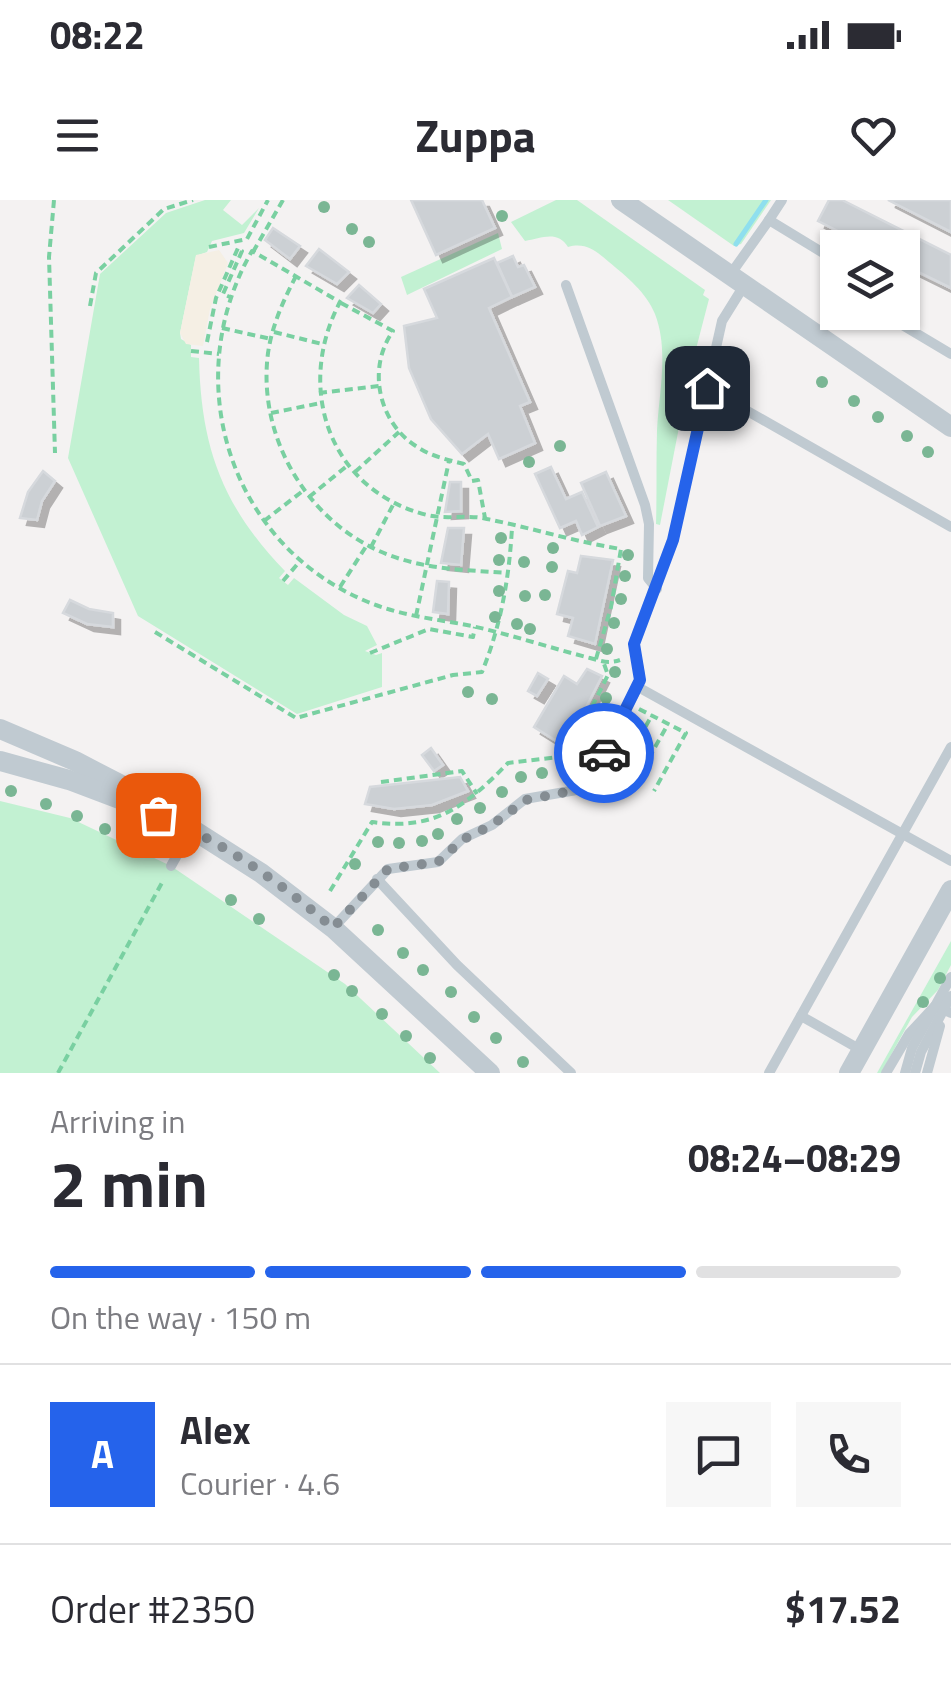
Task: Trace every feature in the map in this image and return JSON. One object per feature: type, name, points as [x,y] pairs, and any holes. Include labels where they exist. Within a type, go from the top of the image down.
[{"type":"street","points":[[622,200],[951,427]]},
{"type":"street","points":[[0,728],[89,768],[261,872],[333,928],[490,1073]]},
{"type":"street","points":[[0,760],[69,780],[192,829]]},
{"type":"street","points":[[848,1073],[951,890]]},
{"type":"lane","points":[[333,928],[392,867],[442,860],[462,840],[492,825],[526,800],[582,789],[638,687],[634,644],[657,590],[679,518],[722,321],[738,280],[782,200]]},
{"type":"lane","points":[[769,220],[820,251]]},
{"type":"lane","points":[[566,285],[645,505],[649,524],[648,578],[657,590]]},
{"type":"lane","points":[[911,330],[951,354]]},
{"type":"lane","points":[[707,388],[951,527]]},
{"type":"lane","points":[[638,687],[951,862]]},
{"type":"lane","points":[[769,1073],[951,747]]},
{"type":"lane","points":[[172,866],[192,829]]},
{"type":"lane","points":[[377,879],[457,965],[571,1073]]},
{"type":"lane","points":[[927,1073],[951,976]]},
{"type":"lane","points":[[915,1073],[921,1052],[951,996]]},
{"type":"lane","points":[[886,1073],[908,1034],[943,1010]]},
{"type":"lane","points":[[905,1073],[912,1048],[943,1010]]},
{"type":"lane","points":[[801,1016],[861,1050]]},
{"type":"path","points":[[54,200],[49,257],[55,453]]},
{"type":"path","points":[[90,306],[96,273],[164,209],[192,200]]},
{"type":"path","points":[[209,247],[247,239],[268,200]]},
{"type":"path","points":[[283,200],[230,297],[221,328],[216,382],[222,430],[238,477],[264,521],[301,560],[339,588],[369,602],[600,660],[620,660]]},
{"type":"path","points":[[208,342],[216,298],[238,248],[242,251],[223,294],[230,297]]},
{"type":"path","points":[[253,252],[393,331],[382,355],[379,386],[386,411],[399,432],[418,448],[464,464],[472,482],[478,480],[485,518]]},
{"type":"path","points":[[296,276],[277,314],[266,386],[284,458],[304,490],[336,524],[369,546],[426,566],[509,573]]},
{"type":"path","points":[[330,891],[372,822],[398,826],[422,823],[478,794],[508,763],[567,756],[608,675],[600,660],[621,549],[485,518],[436,517],[394,503],[355,472],[337,449],[320,393],[322,344],[340,302]]},
{"type":"path","points":[[221,328],[271,339]]},
{"type":"path","points":[[273,332],[322,344]]},
{"type":"path","points":[[191,351],[219,354]]},
{"type":"path","points":[[320,393],[379,386]]},
{"type":"path","points":[[270,413],[321,402]]},
{"type":"path","points":[[355,472],[399,432]]},
{"type":"path","points":[[416,616],[449,460]]},
{"type":"path","points":[[309,496],[349,464]]},
{"type":"path","points":[[264,521],[304,490]]},
{"type":"path","points":[[339,588],[394,503]]},
{"type":"path","points":[[155,632],[296,718],[436,679],[482,672],[498,634],[512,527]]},
{"type":"path","points":[[283,581],[301,560]]},
{"type":"path","points":[[370,653],[428,629],[473,637],[475,627]]},
{"type":"path","points":[[626,709],[644,709],[686,732],[654,790]]},
{"type":"path","points":[[620,772],[652,714]]},
{"type":"path","points":[[636,781],[669,723]]},
{"type":"path","points":[[381,782],[462,772],[478,794]]},
{"type":"path","points":[[58,1073],[172,866]]},
{"type":"green space","points":[[205,200],[231,200],[223,210],[242,225],[259,208],[244,233],[212,241],[207,252],[196,256],[180,333],[181,339],[191,345],[191,357],[199,358],[204,420],[219,474],[245,523],[285,571],[279,578],[288,585],[294,578],[344,615],[367,626],[377,645],[365,651],[382,653],[382,687],[297,714],[138,616],[68,458],[100,274],[166,213]]},
{"type":"green space","points":[[556,200],[577,200],[705,290],[703,295],[709,299],[689,376],[660,525],[656,524],[662,342],[655,314],[635,285],[595,251],[568,247],[554,237],[525,241],[511,222]]},
{"type":"green space","points":[[668,200],[771,200],[741,244],[734,246]]},
{"type":"green space","points":[[498,233],[502,249],[407,295],[401,277]]},
{"type":"green space","points":[[0,801],[70,818],[171,866],[345,984],[440,1073],[0,1073]]},
{"type":"green space","points":[[951,941],[951,965],[938,990],[912,1017],[881,1073],[877,1073]]},
{"type":"sand","points":[[219,250],[228,263],[210,309],[203,346],[186,344],[180,333],[196,255]]},
{"type":"building","points":[[411,200],[482,200],[495,228],[436,255]]},
{"type":"building","points":[[829,200],[842,200],[901,230],[836,230],[818,221]]},
{"type":"building","points":[[888,200],[951,200],[951,232]]},
{"type":"building","points":[[273,228],[300,246],[290,259],[265,240]]},
{"type":"building","points":[[920,239],[951,255],[951,288],[920,273]]},
{"type":"building","points":[[319,249],[349,272],[337,284],[306,266]]},
{"type":"building","points":[[513,256],[518,267],[524,265],[535,287],[512,297],[497,263]]},
{"type":"building","points":[[494,258],[512,297],[489,308],[530,402],[520,406],[535,443],[499,459],[488,434],[462,454],[431,419],[409,368],[404,326],[437,318],[424,289]]},
{"type":"building","points":[[359,285],[381,304],[373,313],[347,298]]},
{"type":"building","points":[[551,467],[566,499],[582,492],[598,527],[582,535],[576,521],[560,528],[535,474]]},
{"type":"building","points":[[43,471],[55,481],[42,501],[37,520],[20,518],[28,492]]},
{"type":"building","points":[[606,472],[626,516],[600,526],[581,483]]},
{"type":"building","points":[[450,482],[461,482],[461,511],[445,512]]},
{"type":"building","points":[[448,528],[464,528],[461,565],[441,563]]},
{"type":"building","points":[[581,556],[613,560],[595,644],[568,636],[573,618],[557,614],[568,571],[577,573]]},
{"type":"building","points":[[437,581],[449,582],[448,614],[433,612]]},
{"type":"building","points":[[70,600],[89,609],[113,613],[113,627],[87,624],[63,613]]},
{"type":"building","points":[[587,669],[602,676],[566,747],[534,727],[564,676],[577,684]]},
{"type":"building","points":[[538,673],[548,679],[537,696],[528,691]]},
{"type":"building","points":[[431,748],[443,765],[434,771],[422,755]]},
{"type":"building","points":[[460,777],[468,791],[432,805],[394,809],[365,804],[370,787]]},
{"type":"waterway","points":[[736,244],[766,200]]},
{"type":"way so far","points":[[158,815],[192,829],[261,872],[333,928],[388,869],[438,862],[462,840],[492,825],[526,800],[582,789],[604,753]]},
{"type":"route","points":[[604,753],[640,680],[634,644],[673,540],[707,388]]}]
